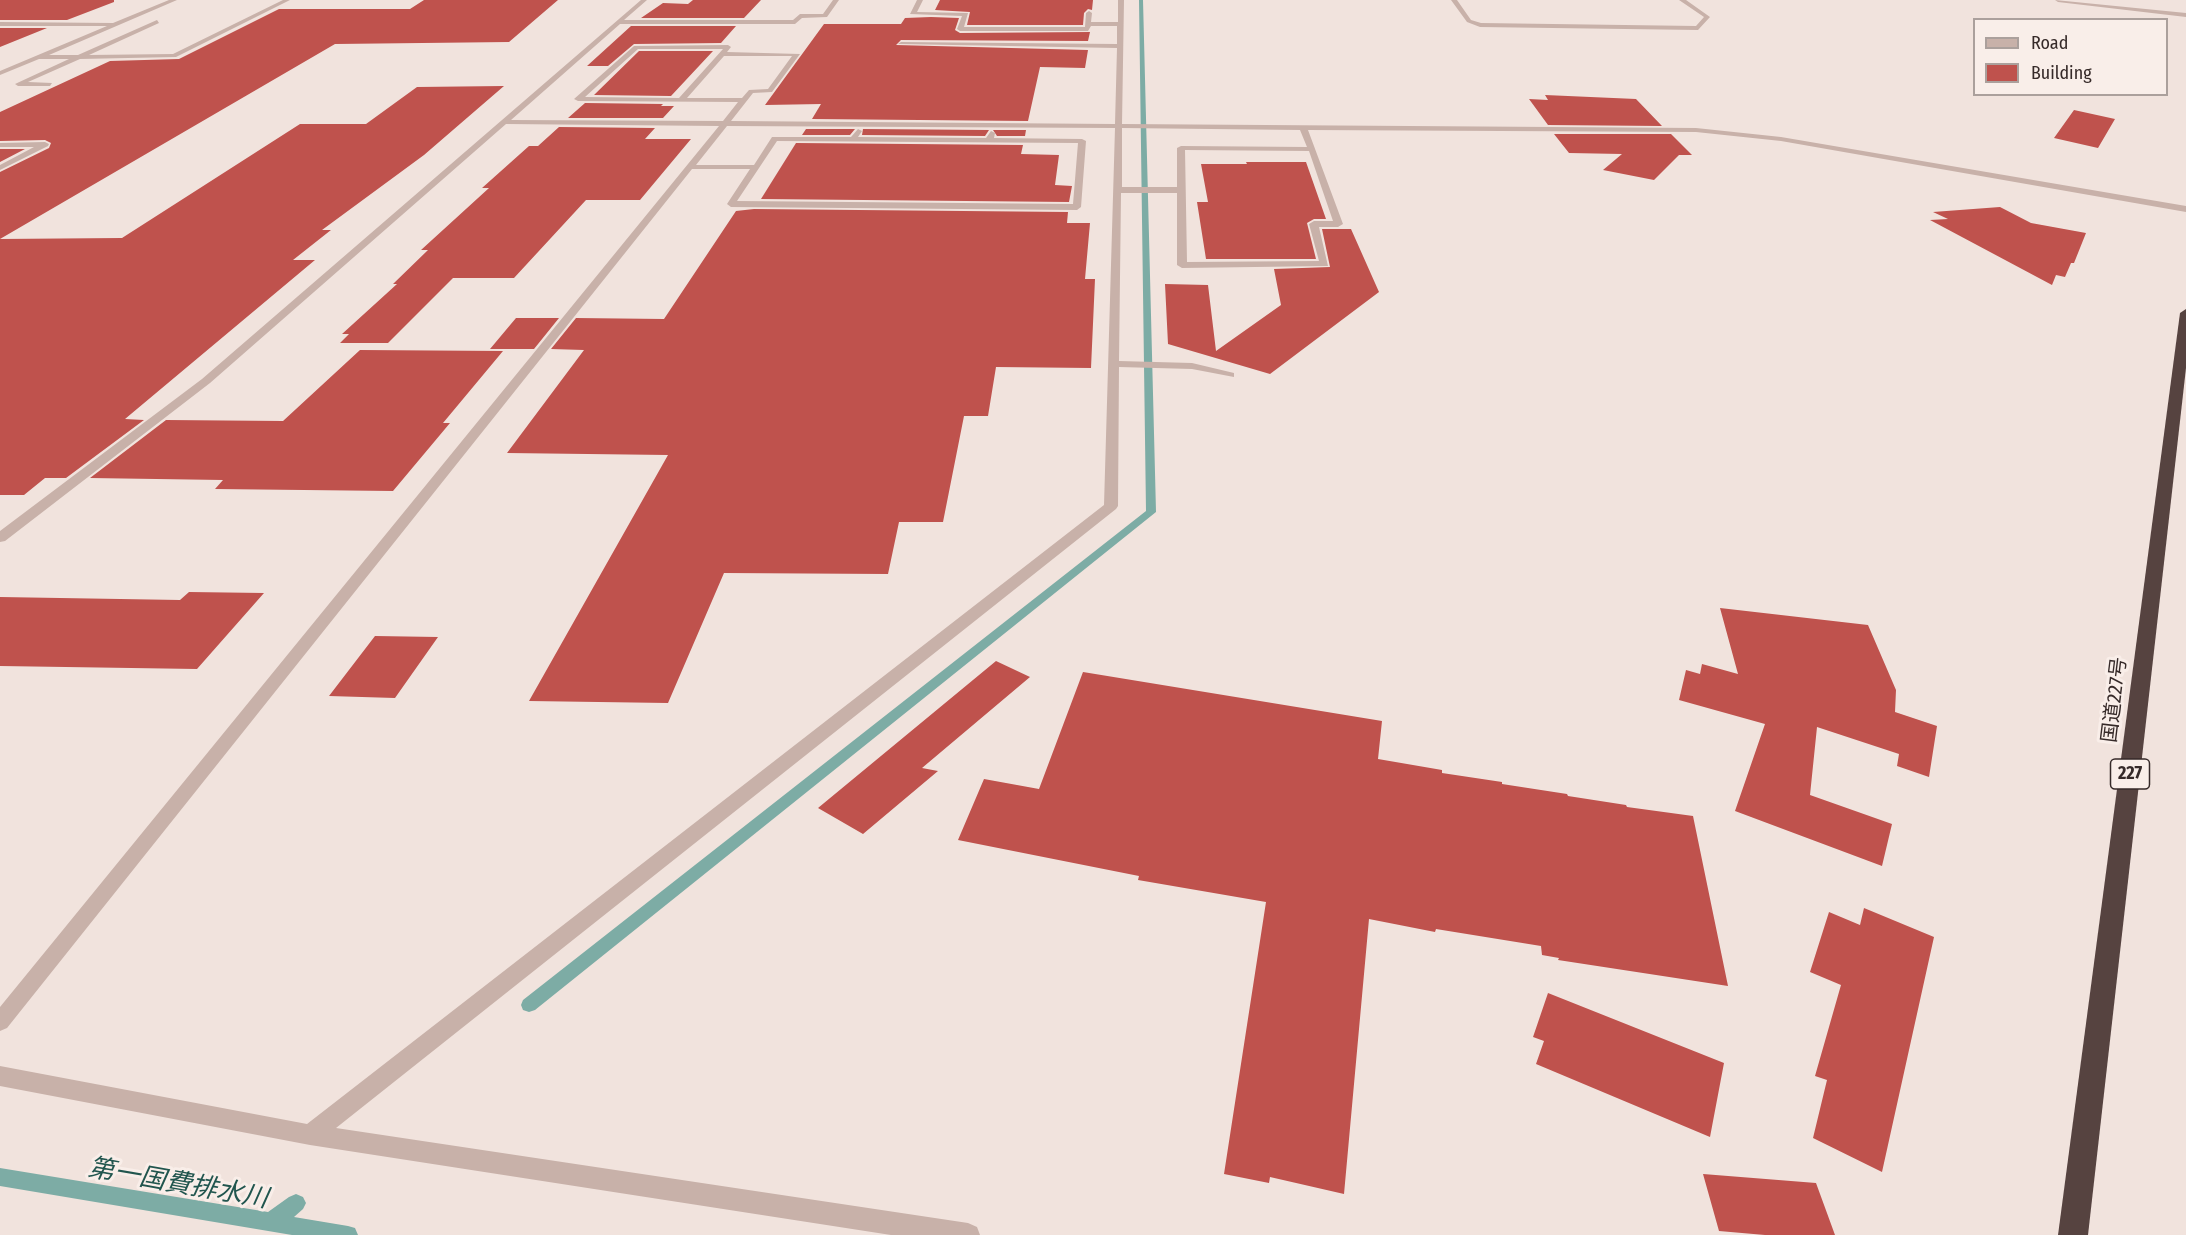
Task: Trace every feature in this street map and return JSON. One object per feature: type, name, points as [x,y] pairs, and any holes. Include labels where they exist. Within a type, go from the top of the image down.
[{"type":"highway","name":"国道227号","points":[[2073,1235],[2186,313]]},
{"type":"street","points":[[0,73],[174,0]]},
{"type":"street","points":[[39,57],[174,56],[287,0]]},
{"type":"street","points":[[0,538],[206,381],[644,0]]},
{"type":"street","points":[[620,22],[795,22],[800,16],[825,16],[836,0]]},
{"type":"street","points":[[920,0],[913,14],[966,14],[960,29],[1088,29],[1089,13]]},
{"type":"street","points":[[310,1135],[1111,507],[1114,364],[1126,190],[1126,126],[1120,46],[1121,0]]},
{"type":"street","points":[[1454,0],[1469,21],[1480,26],[1698,28],[1707,17],[1682,0]]},
{"type":"street","points":[[2058,0],[2186,15]]},
{"type":"street","points":[[50,84],[18,84],[158,22]]},
{"type":"street","points":[[0,24],[117,24]]},
{"type":"street","points":[[1088,24],[1120,24]]},
{"type":"street","points":[[901,44],[1120,46]]},
{"type":"street","points":[[681,100],[728,47],[636,47],[578,99],[681,100],[744,100]]},
{"type":"street","points":[[0,1022],[744,100],[751,92],[770,92],[797,54],[722,54]]},
{"type":"street","points":[[504,122],[1696,130],[1734,133],[2186,209]]},
{"type":"street","points":[[853,139],[862,123]]},
{"type":"street","points":[[989,140],[993,124]]},
{"type":"street","points":[[1303,127],[1312,149],[1338,224],[1314,224],[1325,264],[1182,265],[1180,148],[1312,149]]},
{"type":"street","points":[[776,139],[853,139],[1083,141],[1077,207],[731,204],[776,139]]},
{"type":"street","points":[[0,145],[45,144],[0,168]]},
{"type":"street","points":[[692,167],[756,167]]},
{"type":"street","points":[[1126,190],[1182,190]]},
{"type":"street","points":[[1114,364],[1192,366],[1230,375]]},
{"type":"street","points":[[0,1076],[310,1135],[968,1235]]},
{"type":"building","points":[[0,0],[114,0],[114,2],[67,20],[0,20]]},
{"type":"building","points":[[424,0],[558,0],[509,42],[335,44],[0,239],[0,172],[49,148],[51,143],[45,140],[0,141],[0,112],[110,61],[179,59],[279,9],[410,9]]},
{"type":"building","points":[[693,0],[761,0],[744,18],[641,18],[663,3],[688,4]]},
{"type":"building","points":[[940,0],[1093,0],[1092,10],[1088,9],[1084,13],[1083,25],[967,25],[970,12],[935,10]]},
{"type":"building","points":[[905,18],[959,18],[955,30],[960,33],[1090,32],[1088,41],[901,40],[896,45],[1088,50],[1085,68],[1040,67],[1028,121],[812,119],[821,104],[765,105],[824,24],[901,24]]},
{"type":"building","points":[[631,26],[736,26],[721,43],[634,44],[608,66],[587,66]]},
{"type":"building","points":[[0,28],[47,28],[0,47]]},
{"type":"building","points":[[639,51],[713,51],[671,96],[594,95]]},
{"type":"building","points":[[504,86],[424,155],[322,230],[331,230],[293,260],[315,260],[125,419],[144,420],[66,478],[45,478],[24,495],[0,495],[0,239],[122,238],[300,124],[366,124],[417,87]]},
{"type":"building","points":[[1545,95],[1636,99],[1662,126],[1548,125],[1529,99],[1548,100]]},
{"type":"building","points":[[585,103],[674,106],[663,118],[568,118]]},
{"type":"building","points":[[2074,110],[2115,119],[2098,148],[2054,138]]},
{"type":"building","points":[[559,127],[655,128],[645,139],[691,139],[640,200],[586,200],[514,278],[453,278],[388,343],[340,343],[349,334],[342,334],[397,284],[393,284],[428,250],[421,250],[489,188],[482,188],[529,146],[538,146]]},
{"type":"building","points":[[806,129],[855,129],[850,135],[802,135]]},
{"type":"building","points":[[863,129],[989,130],[985,136],[862,135]]},
{"type":"building","points":[[993,130],[1026,130],[1025,136],[997,136]]},
{"type":"building","points":[[1554,134],[1671,134],[1692,155],[1679,155],[1654,180],[1603,170],[1622,154],[1569,153]]},
{"type":"building","points":[[796,143],[1023,145],[1021,154],[1059,155],[1055,185],[1072,186],[1069,202],[761,199]]},
{"type":"building","points":[[0,149],[25,149],[0,162]]},
{"type":"building","points":[[1246,162],[1306,162],[1326,219],[1314,219],[1307,223],[1316,259],[1206,259],[1197,202],[1208,202],[1201,164],[1247,164]]},
{"type":"building","points":[[2000,207],[2031,223],[2086,233],[2074,263],[2071,263],[2065,277],[2056,275],[2052,285],[1930,220],[1948,219],[1933,212]]},
{"type":"building","points":[[754,209],[1068,212],[1067,223],[1090,223],[1085,279],[1095,279],[1091,368],[996,367],[988,416],[964,416],[943,522],[899,522],[888,574],[724,573],[668,703],[529,701],[668,455],[507,453],[584,350],[551,349],[576,318],[664,319],[736,211]]},
{"type":"building","points":[[1322,229],[1351,229],[1379,292],[1270,374],[1168,344],[1165,284],[1208,285],[1216,351],[1281,305],[1274,269],[1330,267]]},
{"type":"building","points":[[516,318],[559,318],[534,349],[490,349]]},
{"type":"building","points":[[360,350],[503,351],[443,423],[450,423],[393,491],[215,489],[223,480],[90,478],[166,420],[283,421]]},
{"type":"building","points":[[189,592],[264,593],[197,669],[0,666],[0,597],[180,600]]},
{"type":"building","points":[[1720,608],[1868,625],[1896,690],[1895,712],[1937,726],[1929,777],[1897,766],[1899,754],[1817,727],[1810,795],[1892,824],[1882,866],[1735,811],[1765,724],[1679,700],[1686,670],[1700,674],[1702,664],[1738,674]]},
{"type":"building","points":[[375,636],[438,637],[395,698],[329,696]]},
{"type":"building","points":[[996,661],[1030,677],[922,768],[938,771],[863,834],[818,808]]},
{"type":"building","points":[[1083,672],[1382,721],[1378,759],[1627,807],[1693,816],[1728,986],[1558,960],[1559,958],[1542,955],[1541,946],[1436,929],[1435,932],[1369,919],[1344,1194],[1270,1177],[1269,1183],[1224,1174],[1266,902],[1138,880],[1139,876],[958,840],[984,779],[1039,789]]},
{"type":"building","points":[[1864,908],[1934,937],[1882,1172],[1813,1138],[1827,1080],[1815,1076],[1841,985],[1810,972],[1829,912],[1860,925]]},
{"type":"building","points":[[1548,993],[1724,1063],[1710,1137],[1536,1064],[1544,1041],[1533,1037]]},
{"type":"building","points":[[1703,1174],[1816,1183],[1835,1235],[1765,1235],[1719,1231]]},
{"type":"waterway","points":[[529,1005],[1151,512],[1141,0]]},
{"type":"waterway","name":"第一国費排水川","points":[[0,1177],[348,1235]]},
{"type":"waterway","points":[[271,1222],[296,1203]]}]
